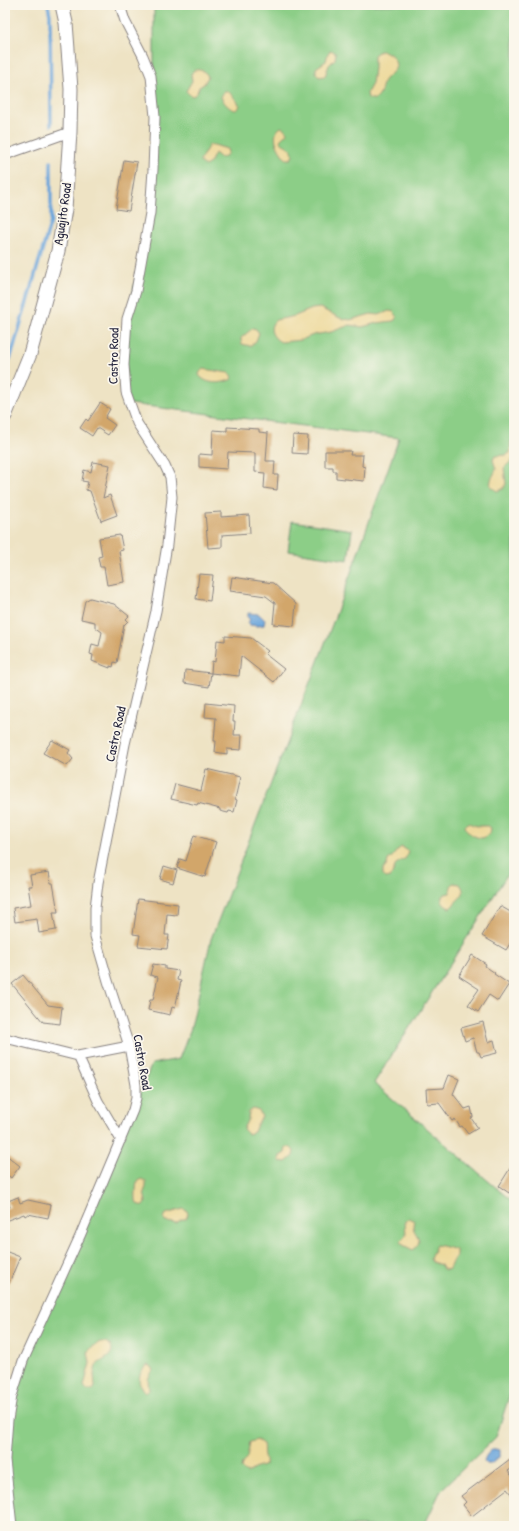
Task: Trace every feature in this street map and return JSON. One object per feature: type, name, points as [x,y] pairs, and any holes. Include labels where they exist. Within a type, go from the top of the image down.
[{"type":"street","name":"Aguajito Road","points":[[5,416],[30,354],[58,250],[66,209],[71,89],[66,23],[62,5]]},
{"type":"street","name":"Castro Road","points":[[12,1526],[5,1460],[8,1420],[12,1396],[19,1373],[34,1336],[80,1236],[134,1110],[136,1098],[136,1085],[129,1046],[95,936],[94,908],[125,744],[156,611],[167,545],[172,497],[170,477],[165,466],[137,423],[126,392],[124,365],[127,319],[136,291],[150,213],[155,117],[151,76],[143,56],[125,21],[120,5]]},
{"type":"street","points":[[5,155],[70,132]]},
{"type":"street","points":[[5,1038],[78,1056],[129,1046]]},
{"type":"street","points":[[78,1056],[98,1101],[120,1140]]},
{"type":"green space","points":[[154,5],[514,5],[514,859],[507,875],[374,1083],[514,1203],[514,1381],[496,1437],[441,1490],[424,1526],[12,1526],[5,1459],[12,1396],[152,1064],[179,1059],[191,1028],[211,939],[335,617],[399,438],[130,404],[126,392],[127,319],[150,213],[154,96]]},
{"type":"green space","points":[[292,521],[352,530],[348,560],[288,551]]},
{"type":"sand","points":[[331,50],[336,53],[335,59],[329,65],[325,76],[319,77],[316,73],[316,68],[326,61],[328,53]]},
{"type":"sand","points":[[381,51],[387,52],[392,56],[396,67],[383,82],[379,96],[376,99],[368,98],[367,93],[372,84],[374,55]]},
{"type":"sand","points":[[194,70],[206,73],[208,77],[204,84],[199,87],[197,93],[193,96],[186,91],[192,81],[191,74]]},
{"type":"sand","points":[[224,91],[228,91],[237,101],[240,106],[236,110],[225,104],[221,97]]},
{"type":"sand","points":[[281,127],[285,129],[287,133],[280,140],[293,152],[291,159],[286,159],[276,143],[275,139],[277,130]]},
{"type":"sand","points":[[209,145],[227,149],[228,153],[225,157],[221,158],[215,153],[210,163],[205,166],[200,162],[200,160]]},
{"type":"sand","points":[[320,308],[340,318],[350,320],[371,314],[379,315],[389,311],[394,312],[397,316],[393,321],[362,327],[350,325],[331,332],[313,335],[301,340],[281,342],[273,335],[271,329],[276,320]]},
{"type":"sand","points":[[253,328],[259,333],[256,341],[250,346],[242,344],[241,338]]},
{"type":"sand","points":[[203,369],[229,373],[232,379],[219,383],[206,381],[199,375]]},
{"type":"sand","points":[[514,438],[514,459],[504,468],[506,484],[503,489],[497,491],[491,487],[491,480],[496,469],[493,460],[495,456],[510,453],[511,441]]},
{"type":"sand","points":[[468,823],[477,826],[488,826],[491,828],[490,834],[483,838],[474,836],[466,829],[465,826]]},
{"type":"sand","points":[[402,847],[408,851],[406,858],[396,864],[391,877],[386,878],[383,876],[383,870],[387,865],[388,860],[398,849]]},
{"type":"sand","points":[[454,883],[460,884],[463,893],[462,896],[450,908],[443,904],[442,896],[450,893],[451,886]]},
{"type":"sand","points":[[253,1109],[259,1111],[262,1117],[254,1132],[248,1134],[243,1129],[248,1119],[249,1112]]},
{"type":"sand","points":[[290,1147],[294,1151],[293,1156],[286,1162],[279,1161],[280,1156],[285,1153],[286,1148]]},
{"type":"sand","points":[[142,1179],[146,1182],[144,1192],[146,1202],[143,1206],[137,1204],[136,1202],[137,1182]]},
{"type":"sand","points":[[183,1209],[187,1211],[188,1214],[186,1219],[182,1219],[176,1223],[165,1222],[164,1218],[166,1214]]},
{"type":"sand","points":[[409,1218],[414,1220],[413,1226],[419,1240],[417,1246],[413,1250],[403,1245],[401,1241],[406,1235],[405,1221]]},
{"type":"sand","points":[[436,1245],[456,1250],[456,1256],[448,1270],[443,1269],[441,1265],[432,1262],[430,1259]]},
{"type":"sand","points":[[100,1342],[109,1344],[112,1352],[108,1357],[96,1365],[94,1374],[95,1387],[93,1390],[87,1390],[84,1386],[90,1363],[88,1352]]},
{"type":"sand","points":[[148,1365],[153,1370],[148,1379],[149,1390],[145,1392],[140,1385],[139,1378],[142,1371]]},
{"type":"sand","points":[[257,1440],[263,1444],[265,1465],[247,1473],[241,1469],[242,1464],[247,1457],[250,1442]]},
{"type":"water","points":[[248,613],[259,614],[265,620],[264,625],[250,625],[248,622],[250,620],[248,618]]},
{"type":"water","points":[[492,1449],[500,1450],[500,1456],[491,1464],[486,1464],[484,1461],[486,1456]]},
{"type":"building","points":[[124,160],[137,162],[129,211],[116,209]]},
{"type":"building","points":[[100,403],[110,409],[105,418],[115,425],[108,435],[97,428],[92,436],[80,428],[86,419],[88,421]]},
{"type":"building","points":[[227,427],[259,429],[259,432],[268,433],[266,461],[275,461],[274,475],[278,475],[277,490],[264,488],[265,473],[255,472],[255,453],[228,452],[227,469],[199,467],[199,454],[212,455],[213,430],[227,431]]},
{"type":"building","points":[[293,435],[308,436],[307,454],[292,453]]},
{"type":"building","points":[[325,451],[351,451],[350,455],[363,455],[362,466],[365,467],[364,481],[336,478],[336,471],[333,471],[333,467],[325,467]]},
{"type":"building","points":[[93,462],[110,465],[103,498],[110,495],[117,515],[101,521],[90,491],[86,490],[88,482],[82,481],[84,470],[91,472]]},
{"type":"building","points":[[221,512],[221,517],[249,515],[250,533],[222,535],[222,547],[208,548],[205,513]]},
{"type":"building","points":[[120,535],[123,550],[119,551],[124,582],[107,585],[104,567],[100,567],[98,557],[102,556],[99,538]]},
{"type":"building","points":[[199,574],[213,575],[210,601],[196,599]]},
{"type":"building","points":[[232,577],[273,583],[296,604],[294,626],[273,624],[275,603],[266,596],[230,591]]},
{"type":"building","points":[[90,598],[114,604],[129,616],[126,619],[128,621],[124,625],[117,663],[114,662],[113,667],[110,666],[110,668],[92,661],[93,655],[90,654],[92,644],[99,646],[102,632],[95,627],[95,622],[81,619],[85,601]]},
{"type":"building","points":[[225,636],[251,638],[268,651],[265,654],[284,669],[274,682],[241,656],[239,676],[211,673],[212,661],[215,662],[217,640],[225,641]]},
{"type":"building","points":[[185,670],[211,673],[209,687],[184,683]]},
{"type":"building","points":[[206,703],[234,706],[234,735],[242,735],[241,750],[227,749],[227,754],[215,752],[216,741],[214,741],[216,718],[205,717]]},
{"type":"building","points":[[52,740],[70,750],[68,753],[73,759],[67,766],[43,753]]},
{"type":"building","points":[[206,769],[240,777],[235,799],[237,800],[234,812],[229,811],[228,813],[220,811],[220,809],[198,803],[197,805],[171,799],[175,784],[201,791]]},
{"type":"building","points":[[194,835],[216,842],[205,877],[177,868],[180,859],[186,861]]},
{"type":"building","points":[[164,866],[177,870],[173,883],[160,879]]},
{"type":"building","points":[[49,872],[51,883],[53,883],[58,912],[53,912],[56,930],[39,933],[37,919],[15,922],[13,908],[31,905],[28,886],[32,886],[30,875]]},
{"type":"building","points":[[138,899],[178,904],[177,915],[167,914],[165,935],[169,935],[167,949],[138,946],[140,935],[133,934]]},
{"type":"building","points":[[500,906],[514,914],[514,937],[506,950],[482,936]]},
{"type":"building","points":[[472,955],[486,964],[485,966],[495,973],[494,974],[509,984],[498,1001],[489,995],[478,1012],[468,1005],[479,989],[459,976]]},
{"type":"building","points":[[153,964],[165,966],[165,969],[179,971],[177,980],[181,981],[175,1008],[172,1007],[170,1015],[148,1010],[150,1000],[153,1000],[158,977],[150,975]]},
{"type":"building","points":[[23,975],[48,1005],[62,1007],[60,1024],[43,1022],[12,984]]},
{"type":"building","points":[[483,1022],[488,1042],[494,1040],[497,1053],[481,1057],[479,1052],[477,1052],[473,1038],[465,1041],[461,1028]]},
{"type":"building","points":[[449,1075],[459,1079],[453,1094],[465,1109],[471,1107],[473,1117],[471,1118],[478,1128],[468,1134],[462,1126],[460,1127],[455,1119],[452,1121],[439,1103],[427,1104],[426,1089],[444,1088]]},
{"type":"building","points":[[5,1154],[20,1166],[11,1178],[5,1173]]},
{"type":"building","points":[[514,1162],[514,1186],[509,1193],[499,1186]]},
{"type":"building","points":[[18,1197],[20,1203],[28,1200],[51,1205],[48,1218],[28,1214],[25,1216],[24,1214],[5,1221],[5,1209],[10,1207],[8,1201]]},
{"type":"building","points":[[5,1251],[20,1257],[5,1292]]},
{"type":"building","points":[[514,1456],[514,1467],[508,1471],[514,1479],[514,1498],[507,1489],[472,1516],[463,1505],[466,1502],[461,1496]]},
{"type":"waterway","points":[[48,5],[50,15],[51,125]]},
{"type":"waterway","points":[[5,369],[11,356],[51,221],[51,162]]}]
